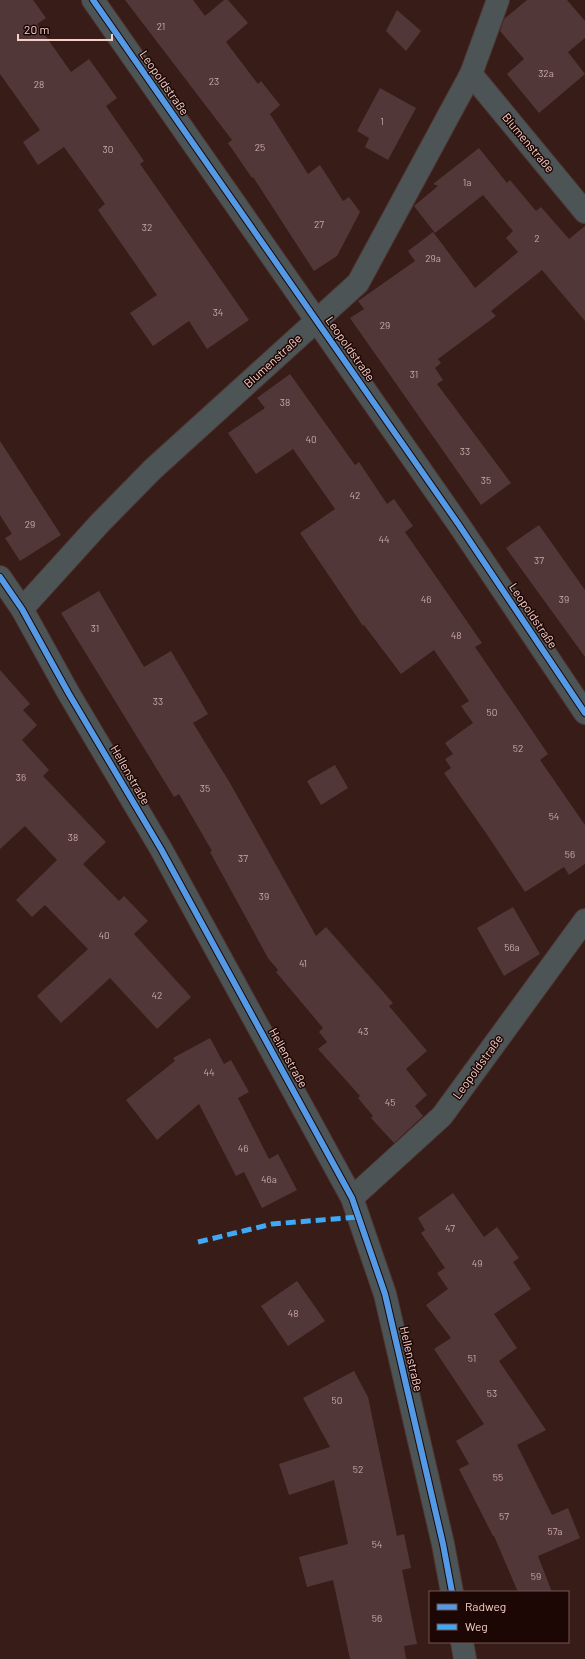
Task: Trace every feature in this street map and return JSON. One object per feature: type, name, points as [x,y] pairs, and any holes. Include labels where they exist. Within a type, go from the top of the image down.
[{"type":"street","name":"Leopoldstraße","points":[[93,0],[459,525],[585,713]]},
{"type":"street","name":"Blumenstraße","points":[[22,609],[100,523],[153,469],[358,282],[471,74],[498,0]]},
{"type":"street","name":"Blumenstraße","points":[[471,74],[585,212]]},
{"type":"street","name":"Hellenstraße","points":[[0,577],[22,609],[73,701],[164,856],[352,1198],[384,1294],[443,1544],[452,1591]]},
{"type":"street","name":"Leopoldstraße","points":[[352,1198],[442,1116],[585,920]]},
{"type":"street","points":[[462,1643],[465,1659]]},
{"type":"building","points":[[0,0],[33,0],[46,18],[37,24],[71,72],[89,59],[117,98],[106,106],[144,161],[140,164],[249,320],[207,349],[189,321],[153,346],[130,313],[157,295],[98,210],[105,204],[64,147],[38,165],[23,142],[40,130],[0,74]]},
{"type":"building","points":[[125,0],[193,0],[205,16],[224,0],[228,0],[248,23],[226,42],[258,84],[261,81],[280,105],[270,114],[308,174],[320,165],[343,201],[349,197],[360,212],[337,256],[314,271],[253,177],[252,178],[228,143],[232,140]]},
{"type":"building","points":[[527,0],[567,0],[585,21],[585,38],[568,52],[585,74],[539,113],[507,74],[524,59],[500,31],[504,19]]},
{"type":"building","points":[[397,10],[421,31],[406,51],[386,31]]},
{"type":"building","points":[[380,88],[416,108],[388,160],[365,147],[369,138],[357,131]]},
{"type":"building","points":[[479,148],[507,183],[510,180],[536,211],[541,207],[569,239],[585,226],[585,321],[542,270],[491,311],[496,316],[438,359],[441,363],[435,368],[443,380],[437,384],[511,483],[481,505],[350,318],[364,309],[358,301],[415,261],[408,251],[433,232],[475,288],[518,252],[506,238],[513,231],[483,195],[435,233],[414,206],[438,186],[433,184]]},
{"type":"building","points":[[290,374],[355,465],[359,462],[387,504],[394,499],[413,526],[405,532],[482,643],[475,647],[548,754],[540,760],[585,825],[585,864],[569,875],[564,867],[525,892],[444,773],[451,768],[445,759],[453,754],[445,743],[473,723],[461,706],[469,701],[434,650],[401,674],[364,625],[363,626],[300,533],[335,509],[293,449],[256,474],[228,433],[265,408],[257,398]]},
{"type":"building","points":[[0,441],[61,535],[20,561],[5,538],[12,534],[0,515]]},
{"type":"building","points":[[539,525],[585,590],[585,657],[506,548]]},
{"type":"building","points":[[99,591],[144,667],[171,651],[208,714],[193,723],[230,783],[316,936],[326,927],[393,1003],[389,1006],[427,1051],[406,1069],[427,1095],[415,1106],[423,1116],[394,1143],[371,1118],[373,1116],[358,1098],[360,1096],[318,1049],[327,1042],[319,1032],[323,1028],[276,972],[278,970],[268,958],[210,852],[212,851],[179,794],[174,797],[61,613]]},
{"type":"building","points":[[0,670],[30,704],[23,710],[37,725],[22,740],[49,770],[43,776],[106,842],[83,864],[119,901],[124,896],[148,921],[134,934],[191,997],[157,1029],[110,978],[61,1023],[37,996],[88,949],[45,905],[32,917],[16,900],[57,860],[25,826],[0,849]]},
{"type":"building","points":[[335,765],[348,788],[321,805],[307,781]]},
{"type":"building","points":[[513,907],[540,954],[504,976],[477,928]]},
{"type":"building","points":[[210,1038],[224,1064],[231,1060],[249,1092],[238,1098],[269,1159],[278,1154],[297,1190],[262,1208],[244,1172],[236,1176],[199,1104],[157,1140],[126,1100],[175,1061],[173,1058]]},
{"type":"building","points":[[453,1193],[484,1237],[497,1227],[519,1258],[513,1262],[531,1289],[494,1314],[517,1348],[499,1361],[546,1430],[517,1445],[552,1515],[568,1508],[580,1538],[538,1556],[552,1591],[518,1591],[494,1536],[459,1469],[469,1464],[456,1441],[484,1424],[434,1349],[451,1338],[426,1305],[448,1289],[437,1273],[445,1268],[421,1233],[425,1230],[418,1218]]},
{"type":"building","points":[[297,1281],[325,1321],[288,1346],[261,1306]]},
{"type":"building","points":[[354,1371],[368,1397],[397,1536],[404,1534],[411,1568],[402,1570],[417,1644],[404,1646],[406,1659],[350,1659],[333,1580],[307,1587],[299,1557],[348,1544],[334,1480],[289,1495],[279,1464],[330,1447],[303,1398]]},
{"type":"marked path","points":[[198,1242],[272,1224],[358,1217]]},
{"type":"cycle path","points":[[93,0],[459,525],[585,713]]},
{"type":"cycle path","points":[[0,577],[22,609],[69,694],[161,849],[352,1198],[385,1294],[443,1544],[452,1591]]}]
